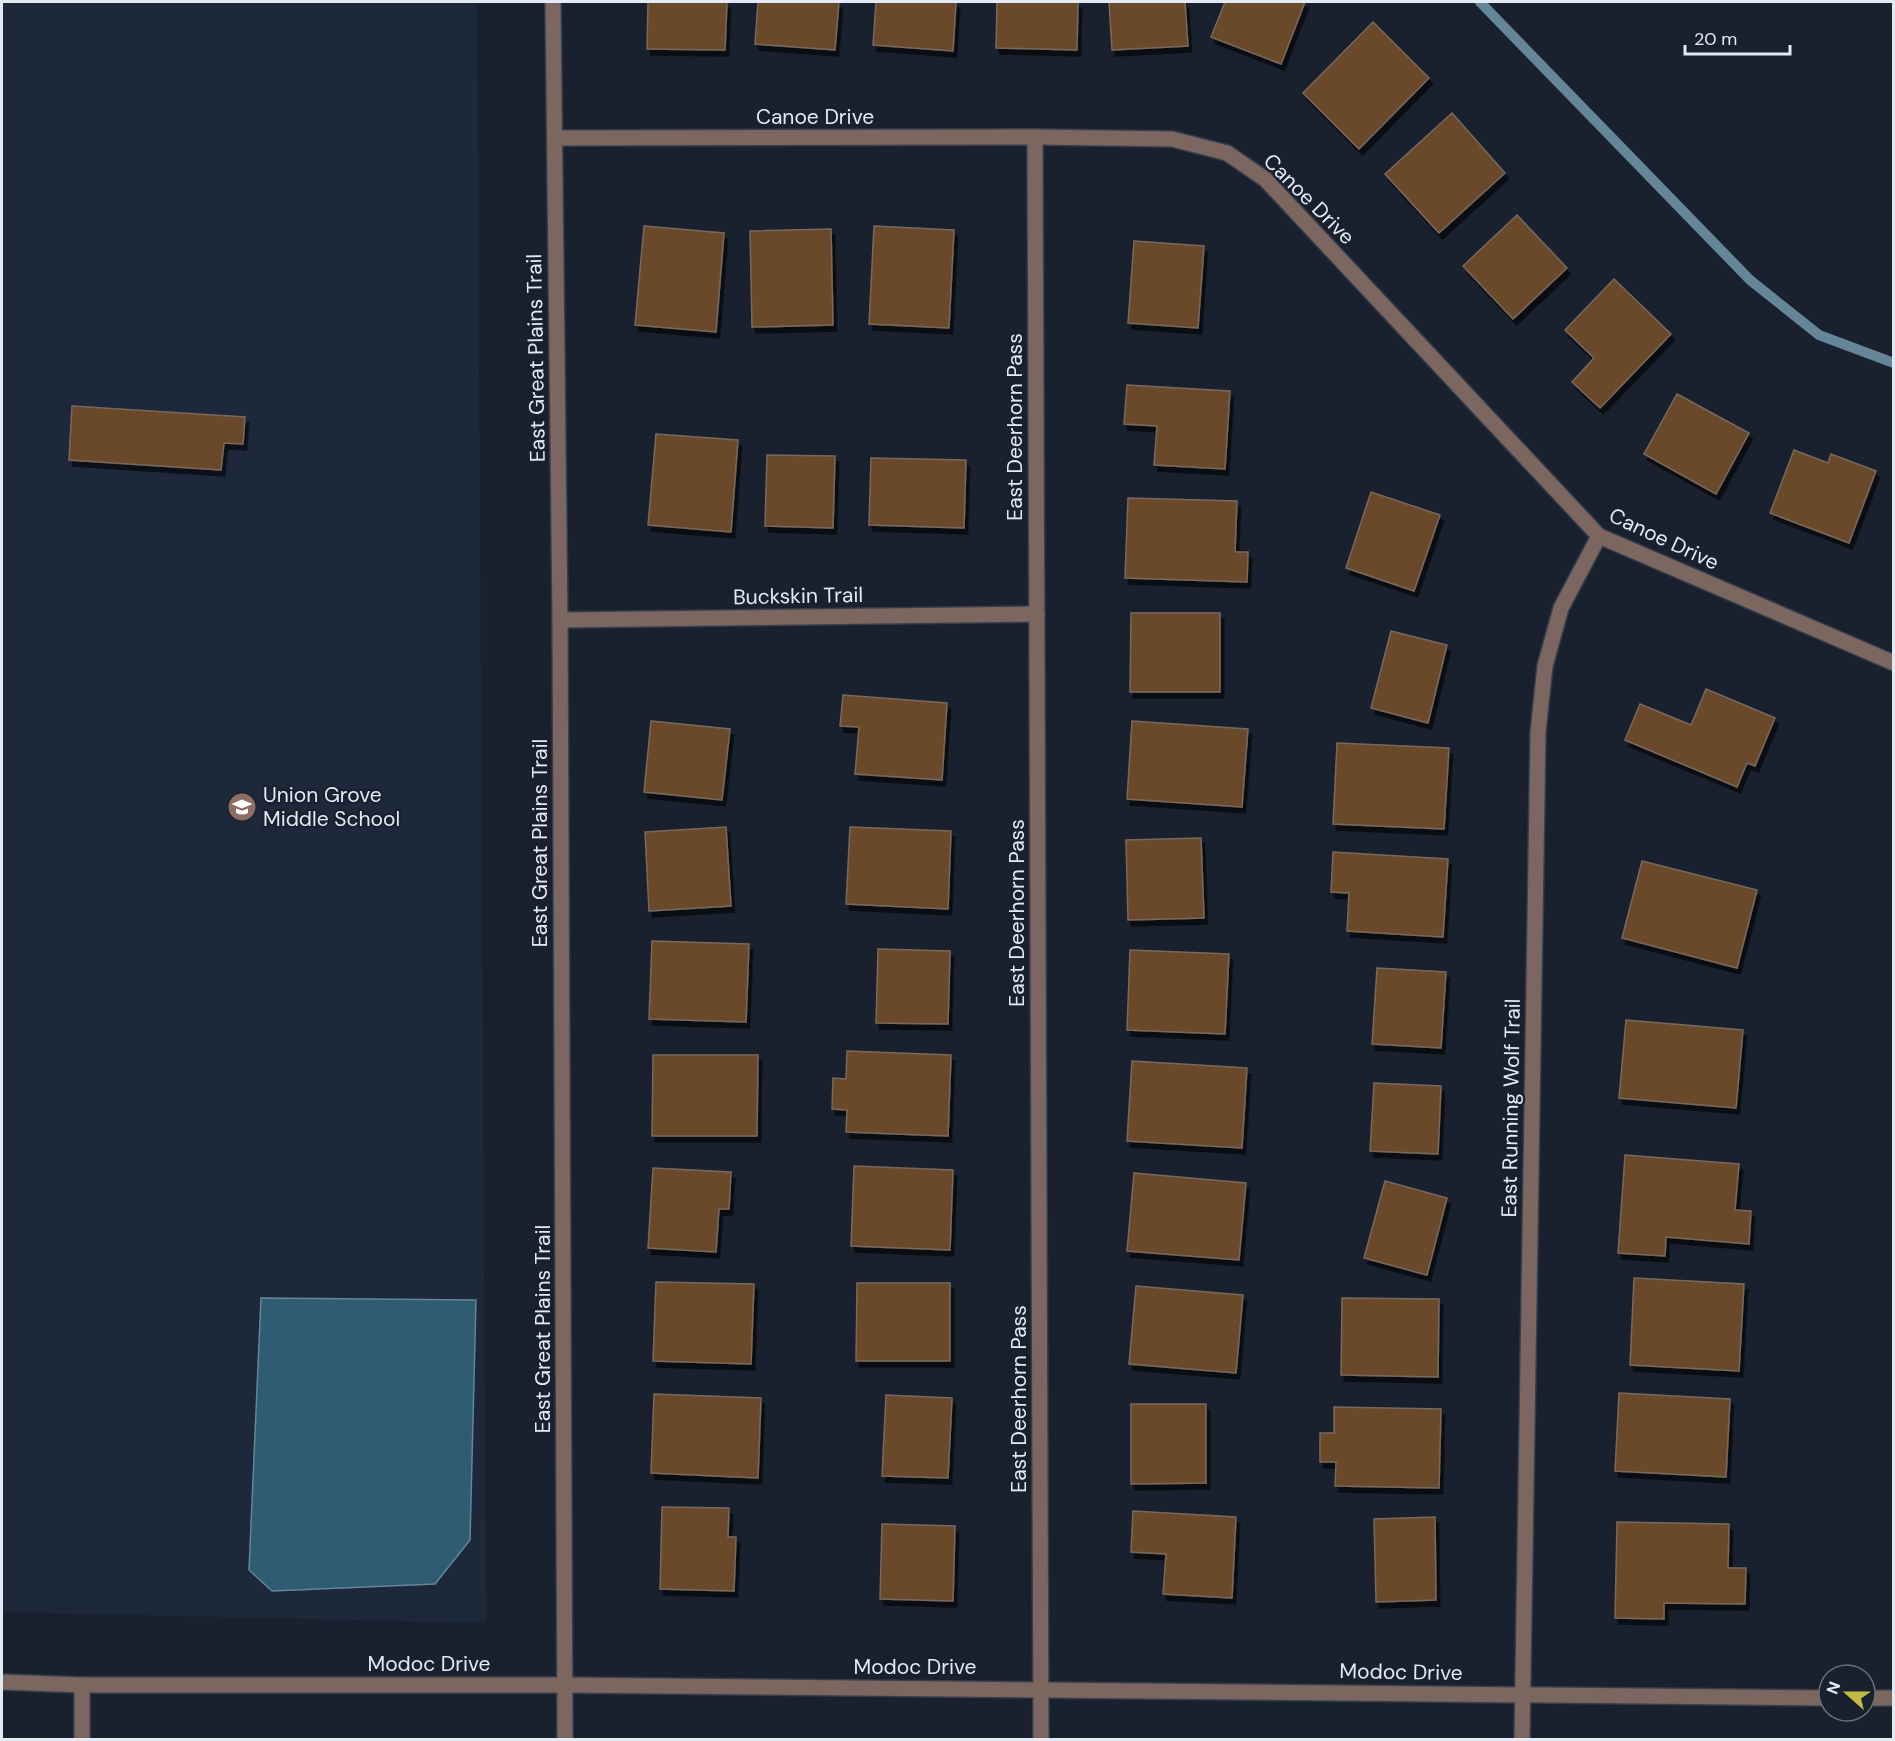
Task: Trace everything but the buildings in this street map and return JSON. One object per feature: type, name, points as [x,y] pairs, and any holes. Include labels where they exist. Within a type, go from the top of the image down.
[{"type":"street","name":"East Great Plains Trail","points":[[553,2],[560,620],[565,1740]]},
{"type":"street","name":"East Deerhorn Pass","points":[[1035,137],[1041,1740]]},
{"type":"street","name":"Canoe Drive","points":[[555,138],[1172,139],[1227,153],[1265,179],[1599,536],[1893,663]]},
{"type":"street","name":"East Running Wolf Trail","points":[[1522,1740],[1538,732],[1545,666],[1561,608],[1599,536]]},
{"type":"street","name":"Buckskin Trail","points":[[560,620],[1037,614]]},
{"type":"street","name":"Modoc Drive","points":[[2,1682],[82,1685],[566,1685],[1817,1698]]},
{"type":"street","points":[[82,1685],[82,1740]]},
{"type":"street","points":[[1877,1698],[1893,1698]]},
{"type":"shaded area","name":"Union Grove Middle School","points":[[2,2],[477,2],[486,1623],[2,1612]]},
{"type":"shaded area","points":[[261,1298],[476,1300],[470,1540],[435,1584],[272,1591],[249,1570]]},
{"type":"waterway","points":[[1480,2],[1750,280],[1819,335],[1894,363]]},
{"type":"place","name":"Union Grove Middle School","points":[[242,807]]}]
